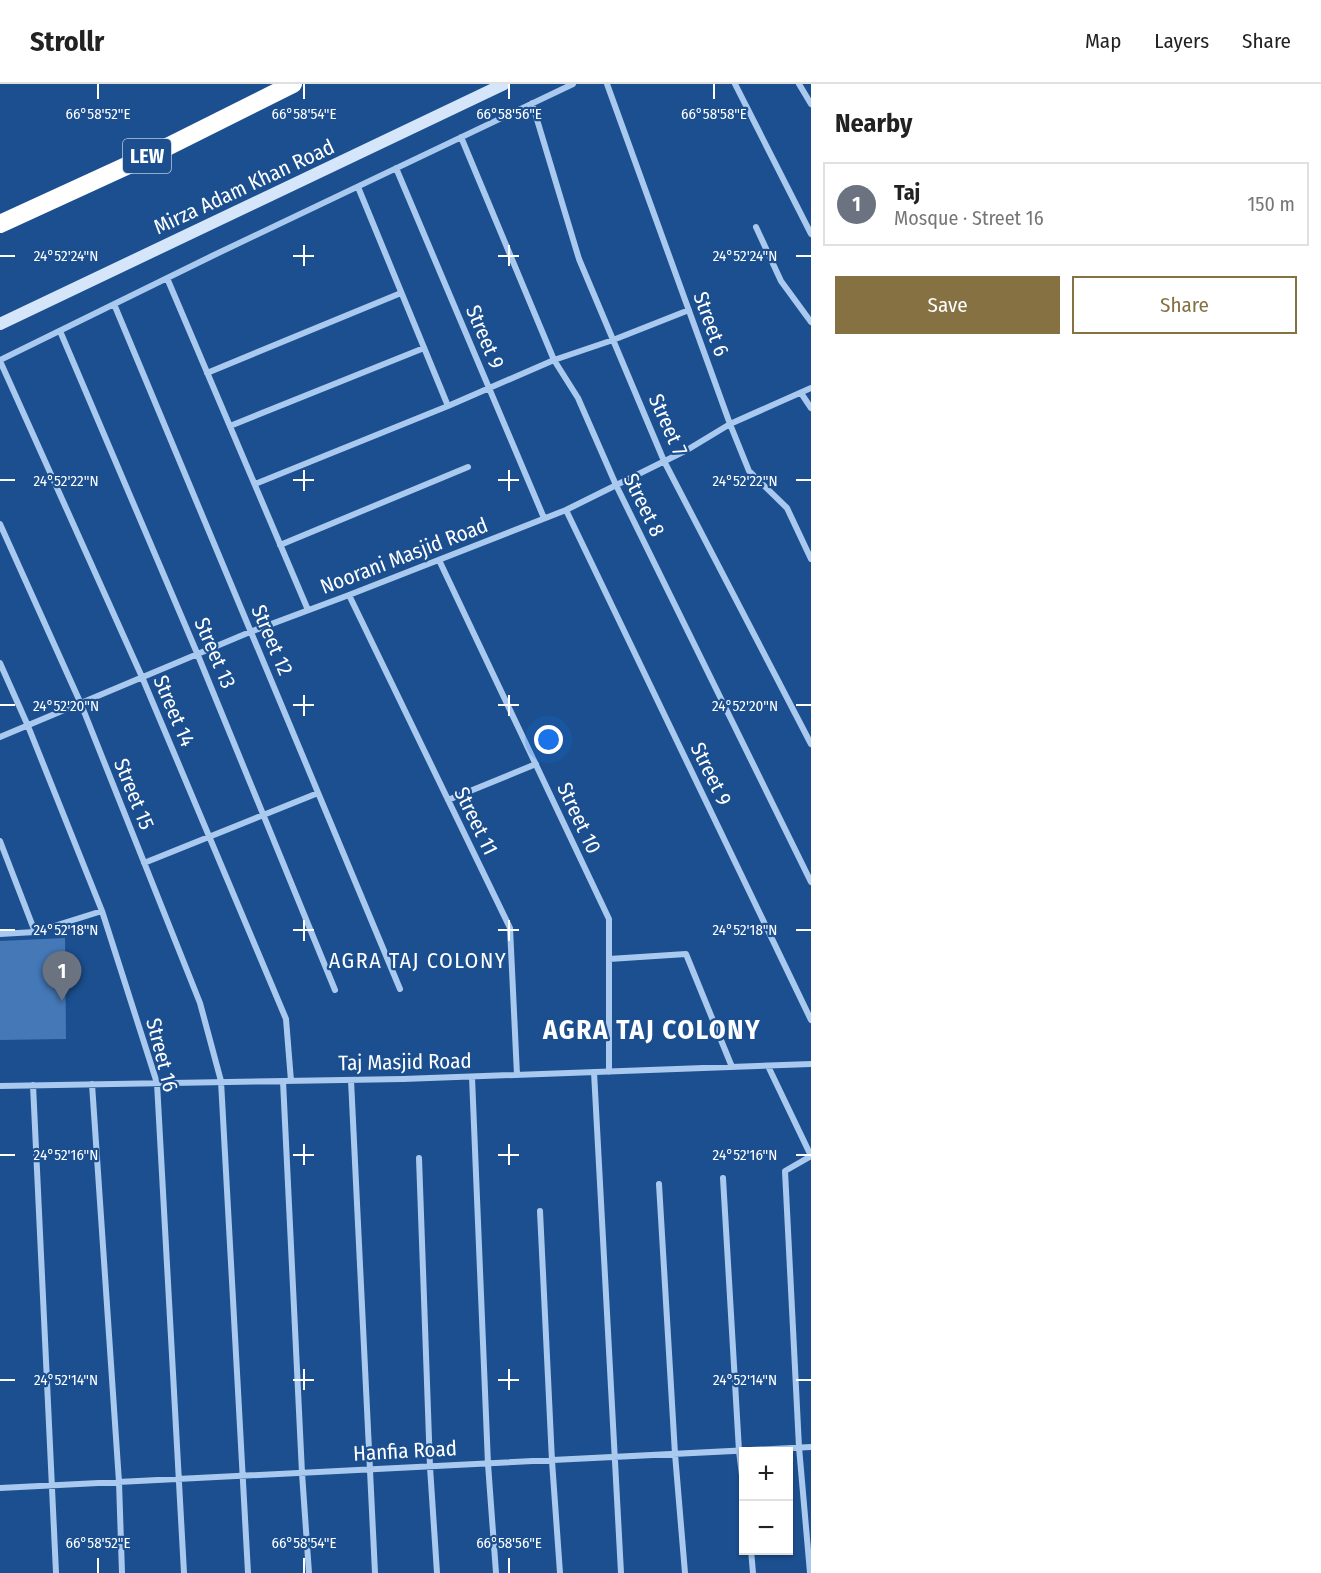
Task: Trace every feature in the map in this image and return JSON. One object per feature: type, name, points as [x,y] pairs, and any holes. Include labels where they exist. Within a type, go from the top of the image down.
[{"type":"highway","name":"LEW","points":[[0,224],[159,151],[293,84]]},
{"type":"main road","name":"Mirza Adam Khan Road","points":[[0,324],[504,84]]},
{"type":"street","points":[[0,361],[167,278],[573,84]]},
{"type":"street","name":"Street 6","points":[[608,84],[749,471],[787,508],[811,559]]},
{"type":"street","points":[[735,84],[811,234]]},
{"type":"street","points":[[799,84],[811,105]]},
{"type":"street","name":"Street 7","points":[[532,103],[579,259],[664,461],[811,744]]},
{"type":"street","name":"Street 8","points":[[461,137],[554,360],[578,398],[616,485],[811,882]]},
{"type":"street","name":"Street 9","points":[[396,168],[544,518]]},
{"type":"street","points":[[358,187],[448,406]]},
{"type":"street","points":[[756,227],[781,281],[811,322]]},
{"type":"street","points":[[167,278],[308,610]]},
{"type":"street","points":[[207,373],[401,293]]},
{"type":"street","name":"Street 12","points":[[114,304],[400,989]]},
{"type":"street","points":[[255,484],[448,406],[554,360],[689,310]]},
{"type":"street","name":"Street 13","points":[[60,331],[197,653],[335,990]]},
{"type":"street","points":[[230,426],[424,348]]},
{"type":"street","name":"Street 14","points":[[0,361],[142,677],[286,1019],[291,1081]]},
{"type":"street","name":"Noorani Masjid Road","points":[[0,737],[197,653],[567,510],[687,450],[730,424],[811,388]]},
{"type":"street","points":[[801,393],[811,408]]},
{"type":"street","points":[[280,545],[468,467]]},
{"type":"street","name":"Street 9","points":[[567,510],[811,1020]]},
{"type":"street","name":"Street 15","points":[[0,524],[81,704],[200,1003],[220,1081],[248,1573]]},
{"type":"street","name":"Street 10","points":[[440,560],[609,920],[609,1072]]},
{"type":"street","name":"Street 11","points":[[349,595],[510,928],[517,1075]]},
{"type":"street","name":"Street 16","points":[[0,663],[28,726],[102,911],[157,1083],[184,1573]]},
{"type":"street","points":[[448,800],[536,764]]},
{"type":"street","points":[[144,863],[318,793]]},
{"type":"street","points":[[0,841],[35,932]]},
{"type":"street","points":[[0,934],[35,932],[102,911]]},
{"type":"street","points":[[609,959],[687,954],[732,1067]]},
{"type":"street","name":"Taj Masjid Road","points":[[0,1086],[472,1077],[811,1064]]},
{"type":"street","points":[[768,1066],[811,1156],[785,1171],[799,1447],[810,1573]]},
{"type":"street","points":[[594,1072],[621,1573]]},
{"type":"street","points":[[472,1077],[488,1464],[496,1573]]},
{"type":"street","points":[[351,1080],[375,1573]]},
{"type":"street","points":[[283,1081],[309,1573]]},
{"type":"street","points":[[92,1084],[119,1482],[122,1573]]},
{"type":"street","points":[[33,1085],[56,1573]]},
{"type":"street","points":[[419,1158],[430,1467],[437,1573]]},
{"type":"street","points":[[723,1178],[739,1451]]},
{"type":"street","points":[[659,1184],[675,1454],[685,1573]]},
{"type":"street","points":[[540,1211],[552,1461],[560,1573]]},
{"type":"street","name":"Hanfia Road","points":[[793,1447],[811,1447]]},
{"type":"street","name":"Hanfia Road","points":[[0,1488],[739,1451]]},
{"type":"street","points":[[751,1555],[753,1573]]},
{"type":"building","points":[[65,938],[66,1039],[0,1040],[0,941]]},
{"type":"place","name":"Taj","points":[[62,1001]]},
{"type":"district","name":"AGRA TAJ COLONY","points":[[418,960]]},
{"type":"district","name":"AGRA TAJ COLONY","points":[[652,1030]]}]
